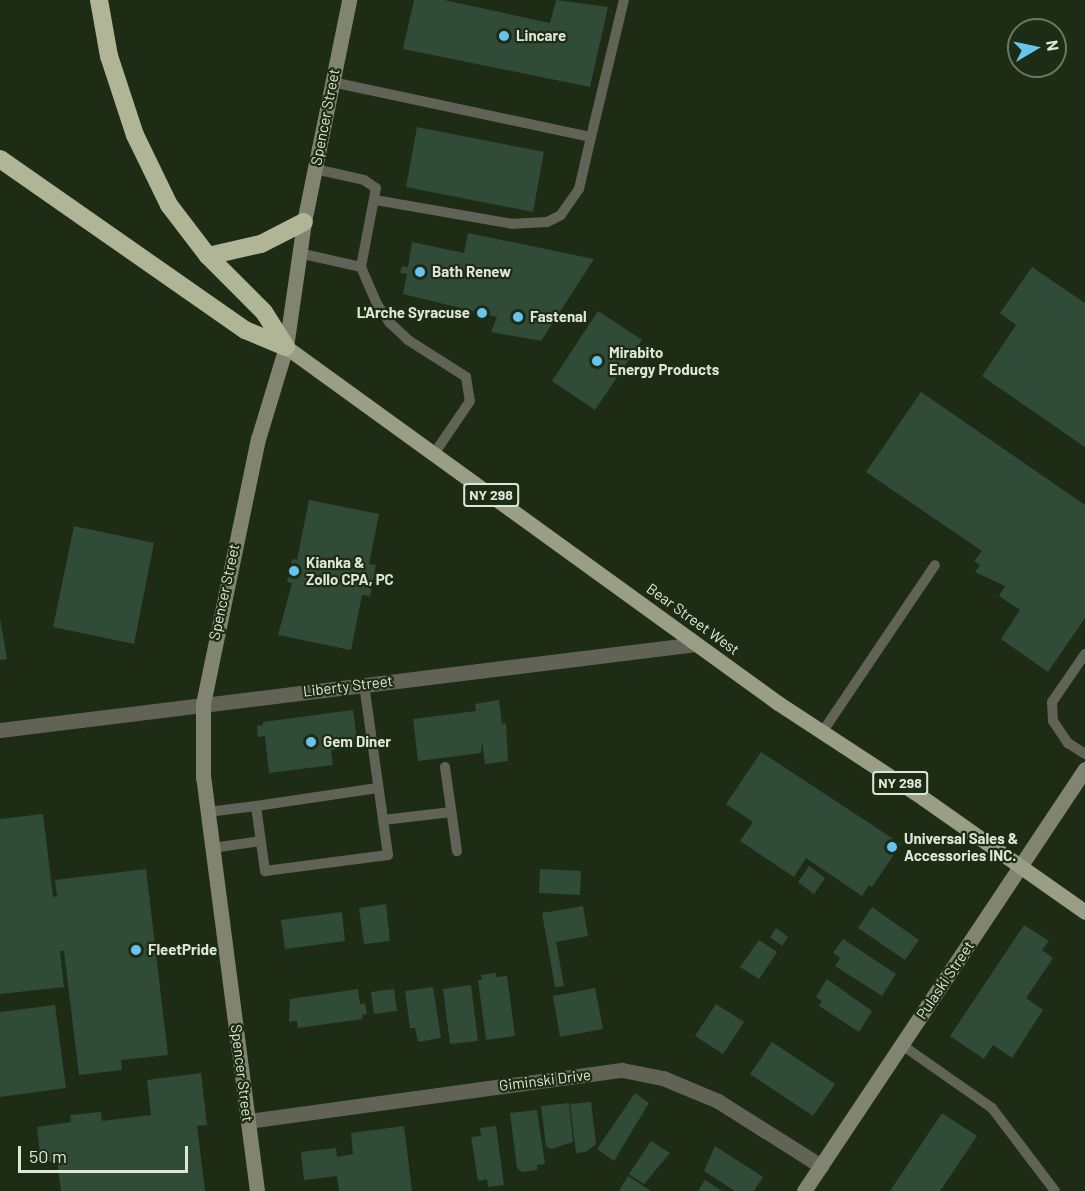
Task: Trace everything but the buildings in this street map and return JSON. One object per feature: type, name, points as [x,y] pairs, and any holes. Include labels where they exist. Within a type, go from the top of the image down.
[{"type":"highway","points":[[99,0],[109,56],[135,135],[170,205],[208,256],[264,312],[286,347]]},
{"type":"highway","points":[[0,159],[245,330],[286,347]]},
{"type":"highway","points":[[208,256],[261,244],[304,222]]},
{"type":"main road","name":"Spencer Street","points":[[258,1191],[212,848],[201,748],[203,704],[258,439],[286,347],[304,222],[349,0]]},
{"type":"main road","name":"Bear Street West","points":[[286,347],[696,644],[1085,912]]},
{"type":"main road","name":"Pulaski Street","points":[[804,1191],[1085,769]]},
{"type":"street","name":"Liberty Street","points":[[0,730],[696,644]]},
{"type":"street","name":"Giminski Drive","points":[[248,1121],[622,1070],[663,1078],[718,1101],[820,1167]]},
{"type":"lane","points":[[376,200],[532,226],[548,222],[561,215],[579,189],[624,0]]},
{"type":"lane","points":[[332,82],[591,137]]},
{"type":"lane","points":[[315,169],[372,183],[376,200],[361,267],[377,304],[389,322],[408,340],[466,377],[470,401],[434,454]]},
{"type":"lane","points":[[299,253],[361,267]]},
{"type":"lane","points":[[823,731],[936,565]]},
{"type":"lane","points":[[1085,654],[1052,702],[1053,721],[1068,743],[1085,754]]},
{"type":"lane","points":[[256,806],[265,871],[388,855],[364,684]]},
{"type":"lane","points":[[445,767],[457,851]]},
{"type":"lane","points":[[208,812],[378,788]]},
{"type":"lane","points":[[383,820],[452,812]]},
{"type":"lane","points":[[212,848],[261,841]]},
{"type":"lane","points":[[902,1045],[992,1107],[1055,1191]]},
{"type":"place","name":"Lincare","points":[[504,36]]},
{"type":"place","name":"Bath Renew","points":[[420,272]]},
{"type":"place","name":"L'Arche Syracuse","points":[[482,313]]},
{"type":"place","name":"Fastenal","points":[[518,317]]},
{"type":"place","name":"Mirabito Energy Products","points":[[597,361]]},
{"type":"place","name":"Kianka & Zollo CPA, PC","points":[[294,571]]},
{"type":"place","name":"Gem Diner","points":[[311,742]]},
{"type":"place","name":"Universal Sales & Accessories INC.","points":[[892,847]]},
{"type":"place","name":"FleetPride","points":[[136,950]]}]
